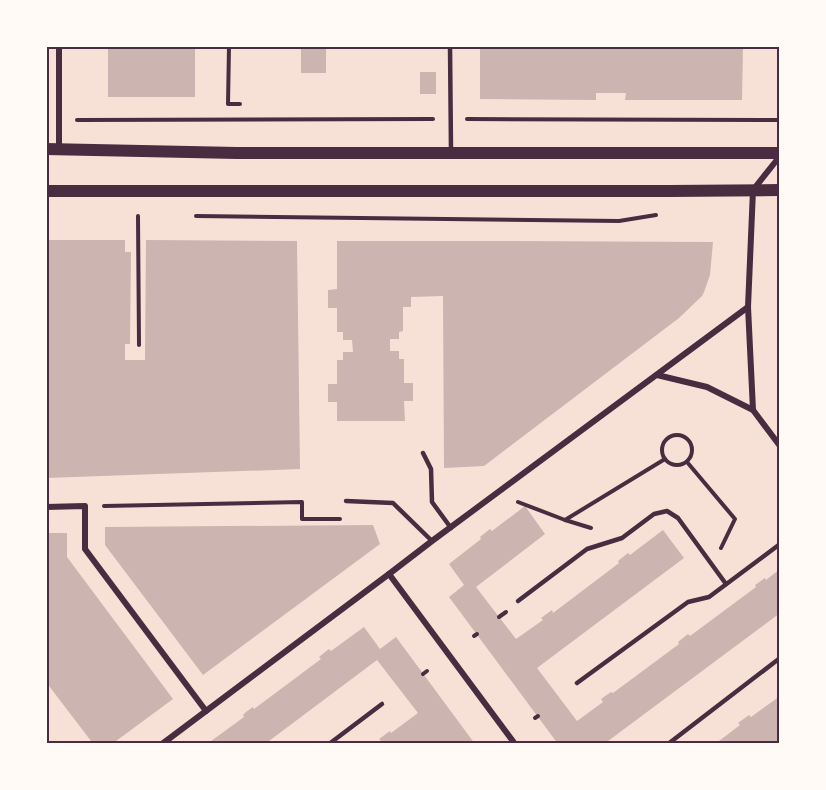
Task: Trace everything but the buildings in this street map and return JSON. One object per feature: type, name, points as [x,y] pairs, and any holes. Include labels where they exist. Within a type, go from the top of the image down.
[{"type":"main road","points":[[53,149],[237,153],[780,155]]},
{"type":"main road","points":[[46,191],[780,190]]},
{"type":"street","points":[[53,149],[60,120],[59,46]]},
{"type":"street","points":[[753,410],[748,307],[753,190],[780,155]]},
{"type":"street","points":[[162,744],[748,307]]},
{"type":"street","points":[[657,375],[707,387],[753,410],[780,446]]},
{"type":"street","points":[[46,507],[85,506],[85,549],[206,711]]},
{"type":"street","points":[[389,574],[515,744]]},
{"type":"lane","points":[[450,46],[451,153]]},
{"type":"lane","points":[[423,453],[431,469],[432,502],[451,528]]},
{"type":"lane","points":[[346,501],[393,503],[432,541]]},
{"type":"lane","points":[[518,602],[587,549],[622,538],[654,514],[666,511],[678,518],[726,584]]},
{"type":"lane","points":[[577,683],[688,603],[709,597],[780,544]]},
{"type":"lane","points":[[668,744],[780,658]]},
{"type":"lane","points":[[329,744],[382,704]]},
{"type":"path","points":[[229,46],[228,104],[240,105]]},
{"type":"path","points":[[60,120],[780,120]]},
{"type":"path","points":[[187,216],[620,221],[665,214]]},
{"type":"path","points":[[139,345],[138,216],[148,216]]},
{"type":"path","points":[[672,436],[685,437],[693,449],[687,462],[679,465],[672,464],[665,459],[662,450],[664,442],[672,436]]},
{"type":"path","points":[[565,520],[665,459]]},
{"type":"path","points":[[687,462],[735,519],[712,566]]},
{"type":"path","points":[[85,506],[302,502],[302,519],[346,519]]},
{"type":"path","points":[[518,502],[622,538]]}]
